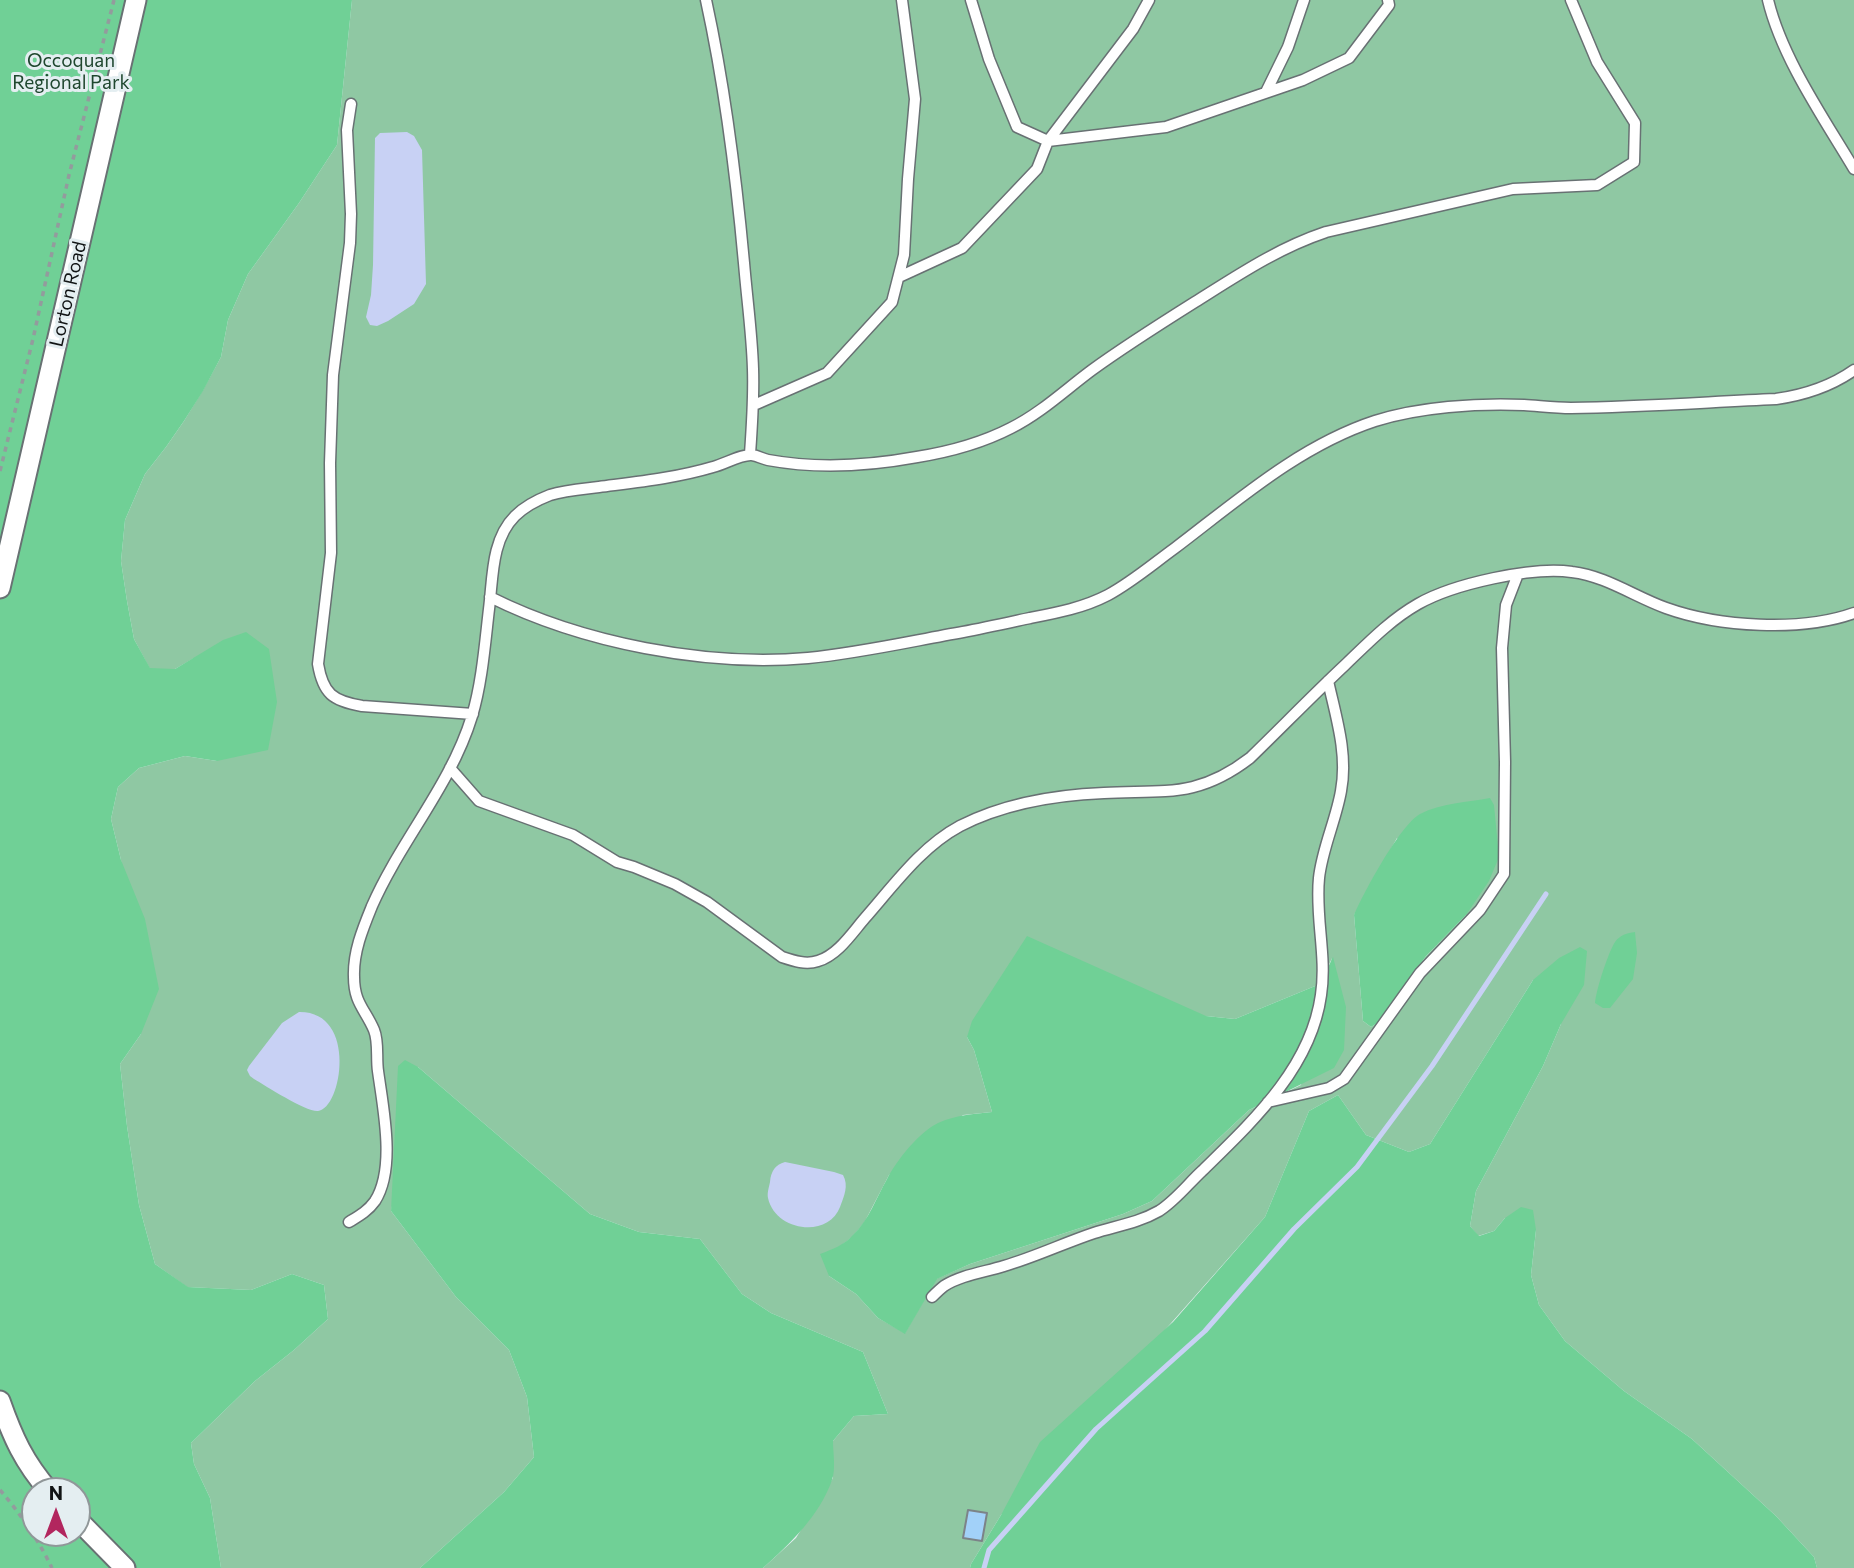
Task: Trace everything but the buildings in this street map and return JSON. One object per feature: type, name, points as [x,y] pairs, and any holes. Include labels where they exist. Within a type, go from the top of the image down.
[{"type":"street","name":"Lorton Road","points":[[0,589],[136,0]]},
{"type":"street","points":[[0,1401],[15,1442],[37,1477]]},
{"type":"street","points":[[91,1533],[125,1568]]},
{"type":"lane","points":[[706,0],[718,50],[740,219],[753,368],[754,405],[750,454]]},
{"type":"lane","points":[[754,405],[827,373],[892,302],[904,255],[915,100],[902,0]]},
{"type":"lane","points":[[971,0],[989,59],[1017,127],[1048,141],[1166,127],[1303,79],[1349,58],[1388,5],[1388,0]]},
{"type":"lane","points":[[899,277],[962,248],[1037,169],[1048,141],[1133,29],[1149,0]]},
{"type":"lane","points":[[1266,92],[1288,47],[1304,0]]},
{"type":"lane","points":[[349,1222],[364,1213],[374,1202],[380,1189],[386,1161],[387,1141],[377,1067],[376,1034],[358,1004],[354,989],[353,971],[358,944],[380,888],[450,768],[473,714],[484,651],[495,557],[500,538],[519,512],[535,501],[566,492],[684,474],[750,454],[765,460],[852,466],[917,457],[980,441],[1030,418],[1122,349],[1282,248],[1326,232],[1513,189],[1597,186],[1634,162],[1635,122],[1597,62],[1571,0]]},
{"type":"lane","points":[[1768,0],[1788,54],[1854,169]]},
{"type":"lane","points":[[351,104],[347,131],[350,243],[333,374],[331,553],[318,664],[320,678],[326,689],[344,703],[473,714]]},
{"type":"lane","points":[[490,597],[548,622],[660,651],[766,660],[809,658],[860,650],[1068,611],[1108,595],[1134,579],[1266,479],[1304,454],[1381,419],[1472,406],[1578,408],[1776,399],[1820,389],[1854,370]]},
{"type":"lane","points":[[450,768],[478,801],[573,835],[617,862],[675,884],[707,902],[782,957],[793,961],[818,961],[842,945],[909,868],[951,831],[979,816],[1033,800],[1103,793],[1177,791],[1214,781],[1250,758],[1379,632],[1418,604],[1460,586],[1518,574],[1555,571],[1581,573],[1665,608],[1717,621],[1810,624],[1854,613]]},
{"type":"lane","points":[[1268,1102],[1329,1088],[1343,1079],[1420,974],[1480,910],[1504,874],[1506,762],[1503,636],[1506,605],[1518,574]]},
{"type":"lane","points":[[932,1297],[944,1286],[960,1279],[1095,1233],[1136,1222],[1160,1210],[1237,1137],[1290,1073],[1318,1018],[1322,990],[1317,903],[1320,874],[1343,777],[1341,740],[1328,681]]},
{"type":"path","points":[[0,471],[36,326],[69,175],[114,0]]},
{"type":"path","points":[[0,1490],[10,1501],[52,1568]]},
{"type":"green space","name":"Occoquan Regional Park","points":[[0,0],[352,0],[337,145],[248,274],[228,320],[221,357],[184,421],[145,474],[125,520],[121,561],[134,639],[150,668],[175,669],[223,640],[246,632],[269,649],[277,702],[268,750],[217,761],[185,756],[139,768],[118,787],[111,819],[121,860],[145,919],[159,989],[141,1034],[120,1064],[139,1205],[155,1264],[188,1287],[251,1290],[292,1274],[324,1285],[328,1319],[255,1381],[191,1443],[194,1464],[210,1498],[221,1568],[0,1568]]},
{"type":"green space","points":[[352,0],[1854,0],[1854,1568],[1817,1568],[1814,1557],[1776,1516],[1692,1439],[1624,1391],[1565,1341],[1539,1305],[1531,1275],[1536,1230],[1505,1218],[1494,1231],[1478,1236],[1470,1226],[1476,1191],[1543,1066],[1561,1024],[1533,980],[1430,1144],[1409,1152],[1366,1135],[1338,1095],[1309,1111],[1265,1217],[1001,1515],[970,1568],[763,1568],[796,1538],[833,1478],[833,1441],[854,1416],[888,1414],[863,1352],[771,1313],[742,1294],[700,1239],[639,1232],[590,1214],[418,1067],[391,1211],[456,1297],[509,1350],[527,1397],[534,1457],[504,1492],[420,1568],[221,1568],[210,1498],[194,1464],[191,1443],[255,1381],[328,1319],[324,1285],[292,1274],[251,1290],[187,1287],[155,1264],[139,1205],[120,1064],[141,1034],[121,860],[111,819],[118,787],[139,768],[185,756],[217,761],[194,658],[175,669],[150,669],[134,639],[121,561],[125,520],[145,474],[184,421],[221,357],[228,320],[248,274],[337,145]],"holes":[[[1397,838],[1466,915],[1426,956],[1379,1022],[1371,1027],[1363,1021],[1354,915]],[[1332,958],[1301,1085],[1249,1110],[1152,1201],[1123,1214],[970,1264],[936,1279],[905,1333],[878,1318],[856,1294],[829,1276],[838,1248],[864,1223],[889,1175],[963,1115],[992,1112],[974,1050],[967,1037],[1206,1016],[1235,1019],[1320,984]]]},
{"type":"green space","points":[[1490,798],[1494,805],[1499,857],[1489,881],[1466,915],[1426,956],[1379,1022],[1371,1027],[1363,1021],[1354,915],[1366,891],[1393,845],[1420,814],[1446,805]]},
{"type":"green space","points":[[1635,932],[1637,953],[1633,979],[1610,1008],[1603,1008],[1595,1003],[1609,954],[1619,938]]},
{"type":"green space","points":[[1027,936],[1206,1016],[1235,1019],[1320,984],[1333,957],[1346,1007],[1344,1050],[1334,1068],[1249,1110],[1152,1201],[1123,1214],[970,1264],[937,1279],[905,1334],[878,1318],[856,1294],[829,1276],[820,1254],[842,1244],[859,1229],[897,1163],[923,1133],[951,1118],[992,1112],[974,1050],[967,1037],[972,1021]]},
{"type":"green space","points":[[1580,947],[1587,951],[1584,985],[1561,1024],[1543,1066],[1476,1191],[1470,1226],[1479,1236],[1494,1231],[1505,1218],[1521,1207],[1533,1210],[1536,1230],[1531,1275],[1539,1305],[1565,1341],[1624,1391],[1692,1439],[1776,1516],[1814,1557],[1817,1568],[970,1568],[1040,1442],[1173,1322],[1265,1217],[1309,1111],[1338,1095],[1366,1135],[1409,1152],[1430,1144],[1533,980],[1559,958]]},
{"type":"green space","points":[[405,1060],[418,1067],[590,1214],[639,1232],[700,1239],[742,1294],[771,1313],[863,1352],[888,1414],[854,1416],[833,1441],[833,1476],[827,1493],[794,1539],[763,1568],[420,1568],[504,1492],[534,1457],[527,1397],[509,1350],[456,1297],[391,1211],[398,1066]]},
{"type":"water","points":[[407,132],[414,136],[422,150],[426,284],[414,304],[388,321],[377,326],[370,325],[366,317],[373,265],[375,138],[380,133]]},
{"type":"water","points":[[299,1012],[318,1016],[330,1027],[337,1042],[340,1060],[338,1079],[333,1095],[326,1106],[318,1111],[276,1092],[250,1076],[247,1070],[282,1023]]},
{"type":"water","points":[[785,1162],[843,1175],[846,1183],[840,1207],[834,1217],[825,1224],[802,1227],[791,1224],[773,1209],[768,1196],[771,1175],[776,1167]]},
{"type":"waterway","points":[[984,1568],[989,1550],[1096,1429],[1205,1331],[1294,1229],[1357,1167],[1432,1066],[1546,894]]}]
